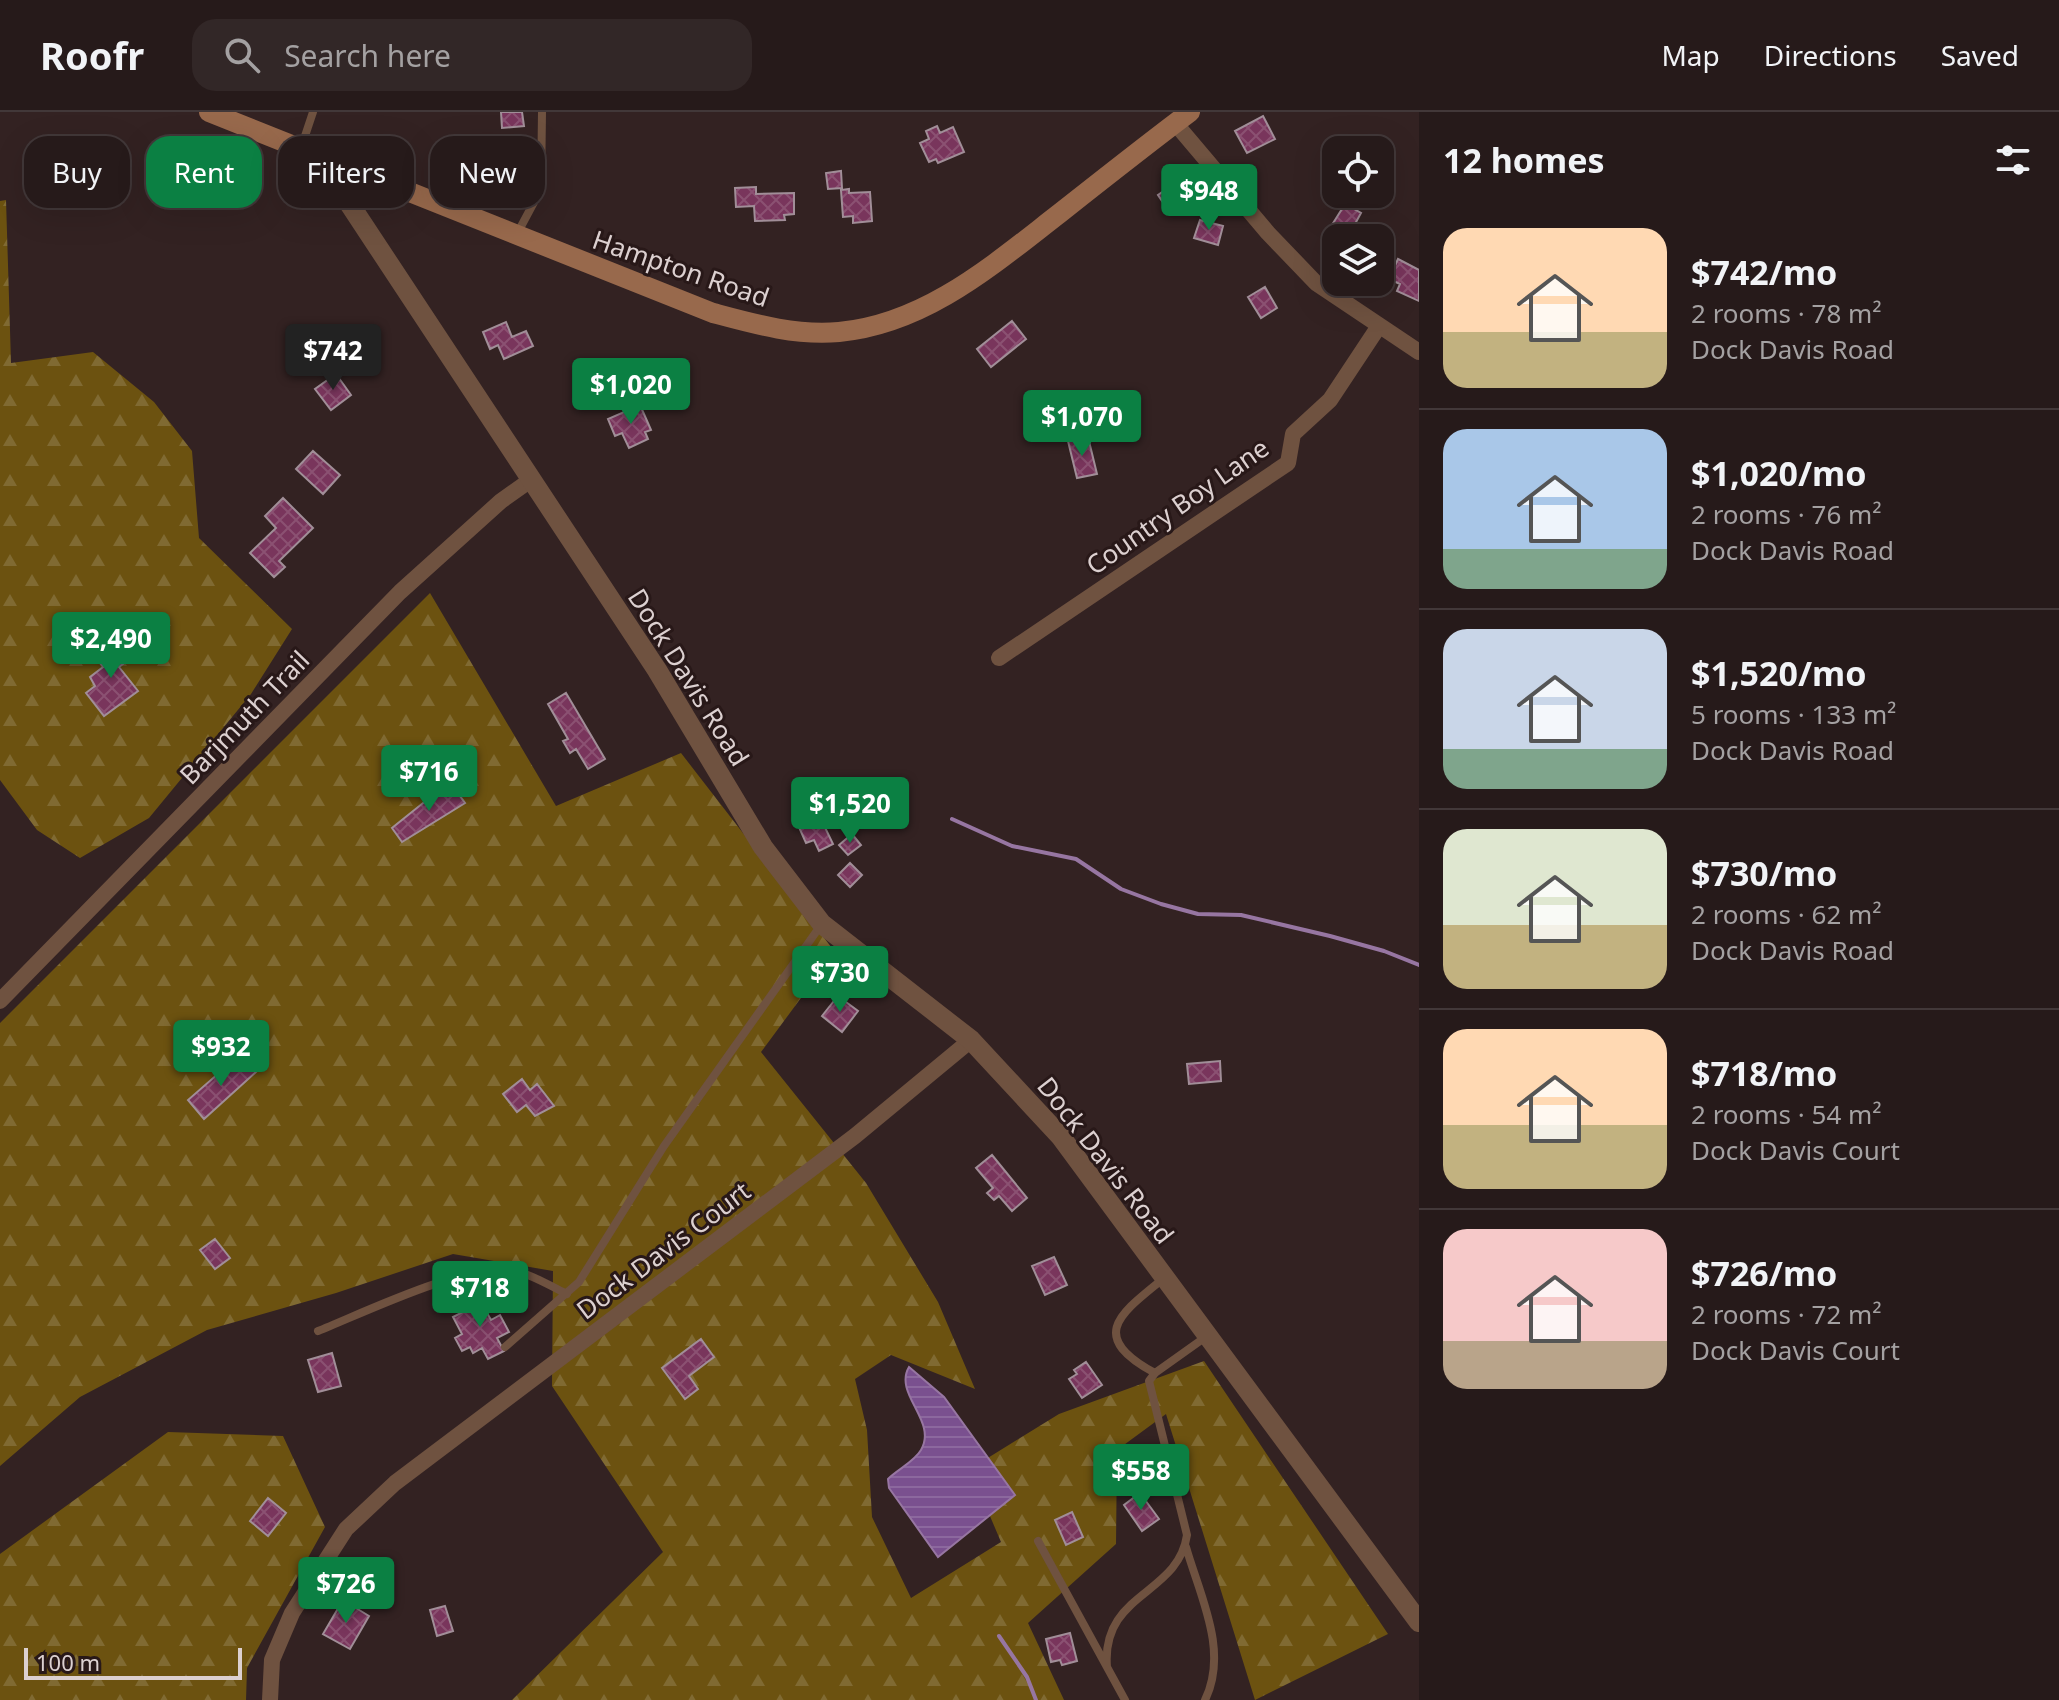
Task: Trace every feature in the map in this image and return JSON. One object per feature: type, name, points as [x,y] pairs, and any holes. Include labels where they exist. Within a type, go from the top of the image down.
[{"type":"main road","name":"Hampton Road","points":[[209,112],[278,139]]},
{"type":"main road","name":"Hampton Road","points":[[414,193],[713,313],[801,332],[838,332],[881,325],[924,308],[968,282],[1183,118]]},
{"type":"street","points":[[1183,118],[1268,233],[1316,283],[1419,352]]},
{"type":"street","name":"Dock Davis Road","points":[[352,208],[657,670],[763,847],[822,924],[971,1040],[1061,1137],[1419,1622]]},
{"type":"street","name":"Country Boy Lane","points":[[999,658],[1288,463],[1293,434],[1330,400],[1379,326]]},
{"type":"street","name":"Barjmuth Trail","points":[[0,1001],[400,592],[501,501],[532,479]]},
{"type":"street","name":"Dock Davis Court","points":[[270,1700],[272,1660],[292,1613],[346,1529],[395,1483],[855,1136],[971,1040]]},
{"type":"lane","points":[[305,136],[312,112]]},
{"type":"lane","points":[[517,235],[541,189],[542,112]]},
{"type":"lane","points":[[505,1347],[579,1282],[664,1146],[822,924]]},
{"type":"lane","points":[[318,1331],[459,1275],[484,1270],[512,1270],[567,1294]]},
{"type":"lane","points":[[1155,1373],[1124,1353],[1116,1337],[1116,1322],[1121,1312],[1165,1278]]},
{"type":"lane","points":[[1205,1700],[1217,1665],[1215,1647],[1185,1546],[1186,1523],[1149,1393],[1149,1381],[1155,1373],[1208,1336]]},
{"type":"lane","points":[[1038,1541],[1125,1700]]},
{"type":"lane","points":[[1107,1667],[1107,1641],[1113,1624],[1171,1570],[1185,1546]]},
{"type":"green space","points":[[6,200],[11,363],[93,352],[154,402],[192,451],[199,538],[292,629],[251,694],[149,818],[80,858],[37,830],[0,780],[0,201]]},
{"type":"green space","points":[[430,593],[556,806],[681,753],[835,952],[761,1052],[866,1183],[938,1302],[975,1389],[891,1355],[855,1379],[867,1430],[872,1517],[911,1598],[1001,1542],[970,1469],[1059,1414],[1204,1361],[1388,1634],[1255,1700],[1166,1414],[1117,1450],[1116,1544],[1028,1623],[1064,1700],[512,1700],[663,1552],[552,1386],[553,1271],[453,1254],[336,1293],[207,1330],[80,1397],[0,1466],[0,1023]]},
{"type":"green space","points":[[168,1432],[283,1436],[325,1527],[247,1668],[246,1700],[0,1700],[0,1554]]},
{"type":"shaded area","points":[[909,1367],[944,1397],[1015,1495],[938,1557],[889,1488],[888,1479],[918,1454],[925,1439],[907,1387]]},
{"type":"building","points":[[501,112],[522,112],[524,126],[502,128]]},
{"type":"building","points":[[1263,116],[1275,139],[1247,153],[1235,131]]},
{"type":"building","points":[[937,126],[940,133],[953,127],[964,152],[938,163],[936,159],[929,162],[920,143],[929,139],[926,131]]},
{"type":"building","points":[[841,171],[842,188],[828,189],[826,173]]},
{"type":"building","points":[[1178,181],[1190,200],[1170,213],[1158,195]]},
{"type":"building","points":[[756,187],[756,194],[794,193],[794,214],[784,215],[785,220],[755,221],[754,206],[736,207],[735,188]]},
{"type":"building","points":[[849,189],[849,193],[870,192],[872,221],[853,223],[853,216],[843,217],[841,190]]},
{"type":"building","points":[[1343,208],[1352,208],[1361,213],[1355,224],[1333,224]]},
{"type":"building","points":[[1200,220],[1223,226],[1218,245],[1194,238]]},
{"type":"building","points":[[1398,259],[1419,270],[1419,301],[1397,291],[1400,284],[1394,281]]},
{"type":"building","points":[[1265,287],[1277,308],[1261,318],[1248,297]]},
{"type":"building","points":[[1012,321],[1026,339],[991,367],[977,349]]},
{"type":"building","points":[[506,322],[512,337],[526,331],[533,346],[504,359],[498,345],[490,349],[483,332]]},
{"type":"building","points":[[336,374],[351,395],[331,410],[315,389]]},
{"type":"building","points":[[640,405],[651,430],[645,432],[648,439],[629,448],[622,433],[615,436],[608,419]]},
{"type":"building","points":[[1088,437],[1097,474],[1077,478],[1068,441]]},
{"type":"building","points":[[313,451],[340,475],[323,494],[296,469]]},
{"type":"building","points":[[283,498],[313,528],[279,561],[285,567],[274,577],[250,553],[276,528],[265,516]]},
{"type":"building","points":[[118,640],[131,658],[119,667],[138,691],[104,716],[86,693],[95,686],[90,677],[103,667],[96,658]]},
{"type":"building","points":[[566,693],[605,759],[588,769],[576,749],[570,753],[563,741],[568,739],[548,704]]},
{"type":"building","points":[[452,785],[465,803],[402,842],[392,828],[433,795],[435,797]]},
{"type":"building","points":[[819,815],[833,844],[819,851],[814,840],[806,843],[798,825]]},
{"type":"building","points":[[852,834],[861,845],[848,855],[839,845]]},
{"type":"building","points":[[850,863],[862,875],[850,887],[838,875]]},
{"type":"building","points":[[838,996],[858,1011],[842,1032],[822,1016]]},
{"type":"building","points":[[244,1058],[256,1072],[204,1119],[188,1100],[228,1065],[231,1068]]},
{"type":"building","points":[[1220,1061],[1221,1081],[1189,1084],[1187,1064]]},
{"type":"building","points":[[522,1079],[530,1090],[537,1084],[554,1106],[535,1116],[526,1105],[517,1112],[503,1094]]},
{"type":"building","points":[[992,1155],[1027,1198],[1012,1211],[999,1196],[994,1200],[987,1193],[993,1188],[976,1168]]},
{"type":"building","points":[[215,1239],[230,1258],[215,1269],[200,1250]]},
{"type":"building","points":[[1054,1257],[1067,1285],[1045,1295],[1032,1266]]},
{"type":"building","points":[[483,1296],[490,1309],[486,1311],[491,1320],[500,1315],[509,1332],[497,1338],[504,1351],[488,1359],[482,1348],[473,1353],[470,1347],[462,1351],[455,1338],[462,1334],[453,1317],[463,1312],[460,1308]]},
{"type":"building","points":[[701,1339],[714,1357],[689,1376],[698,1389],[685,1399],[662,1368]]},
{"type":"building","points":[[332,1353],[341,1386],[318,1392],[308,1360]]},
{"type":"building","points":[[1086,1362],[1102,1385],[1082,1398],[1069,1379],[1077,1374],[1074,1370]]},
{"type":"building","points":[[1140,1493],[1159,1519],[1142,1531],[1124,1505]]},
{"type":"building","points":[[268,1498],[286,1513],[268,1536],[250,1521]]},
{"type":"building","points":[[1072,1512],[1083,1537],[1066,1545],[1055,1520]]},
{"type":"building","points":[[343,1600],[369,1616],[350,1649],[323,1634]]},
{"type":"building","points":[[445,1606],[453,1631],[437,1636],[430,1610]]},
{"type":"building","points":[[1070,1633],[1077,1661],[1062,1665],[1060,1660],[1051,1662],[1046,1639]]},
{"type":"waterway","points":[[952,819],[1012,846],[1076,859],[1121,889],[1161,904],[1198,914],[1241,915],[1330,936],[1384,951],[1419,965]]},
{"type":"waterway","points":[[999,1636],[1027,1677],[1036,1700]]}]
